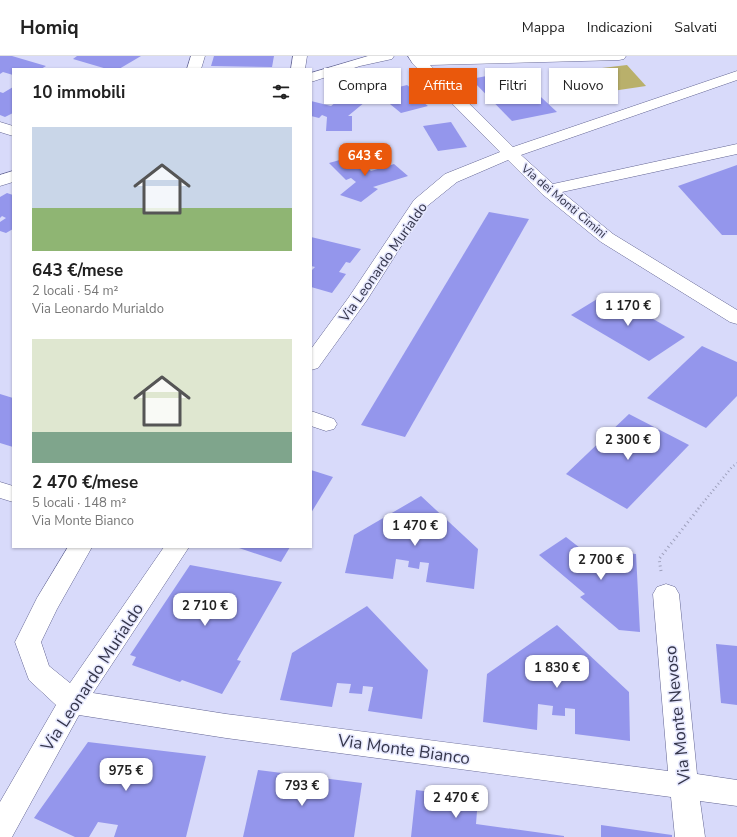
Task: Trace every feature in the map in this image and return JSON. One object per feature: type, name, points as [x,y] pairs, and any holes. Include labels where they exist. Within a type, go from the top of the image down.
[{"type":"street","points":[[194,68],[198,56]]},
{"type":"street","points":[[298,68],[300,56]]},
{"type":"street","points":[[312,78],[356,63],[387,56]]},
{"type":"street","points":[[417,58],[619,56]]},
{"type":"street","name":"Via dei Monti Cimini","points":[[417,58],[510,154],[548,190],[608,238],[737,318]]},
{"type":"street","name":"Via Leonardo Murialdo","points":[[312,361],[357,300],[420,204],[451,178],[510,154],[737,75]]},
{"type":"street","points":[[714,84],[737,89]]},
{"type":"street","points":[[0,127],[12,131]]},
{"type":"street","points":[[548,190],[737,149]]},
{"type":"street","points":[[0,181],[12,176]]},
{"type":"street","points":[[0,490],[12,494]]},
{"type":"street","points":[[72,702],[38,672],[28,642],[46,605],[79,548]]},
{"type":"street","name":"Via Leonardo Murialdo","points":[[0,830],[72,702],[177,548]]},
{"type":"street","name":"Via Monte Nevoso","points":[[666,594],[690,837]]},
{"type":"street","name":"Via Monte Bianco","points":[[72,702],[234,727],[737,793]]},
{"type":"path","points":[[666,594],[659,559],[732,467],[737,463]]},
{"type":"shaded area","points":[[627,65],[646,86],[618,90],[618,68],[602,68]]},
{"type":"building","points":[[0,56],[12,56],[46,66],[43,68],[12,68],[12,75],[3,72],[0,74]]},
{"type":"building","points":[[77,56],[141,56],[121,68],[104,68],[73,59]]},
{"type":"building","points":[[214,56],[274,56],[272,67],[211,66]]},
{"type":"building","points":[[485,76],[485,93],[477,85],[477,78]]},
{"type":"building","points":[[407,85],[409,87],[409,104],[425,104],[428,106],[401,113],[390,104],[401,104],[401,86]]},
{"type":"building","points":[[12,88],[12,114],[5,117],[0,115],[0,92],[3,93]]},
{"type":"building","points":[[541,97],[557,112],[512,121],[495,104],[541,104]]},
{"type":"building","points":[[312,101],[331,106],[334,104],[363,104],[348,116],[352,116],[352,131],[326,131],[327,117],[322,115],[319,118],[312,116]]},
{"type":"building","points":[[451,122],[467,147],[438,151],[423,126]]},
{"type":"building","points":[[354,156],[371,171],[394,164],[408,176],[373,187],[378,189],[361,202],[340,195],[356,182],[351,178],[346,180],[329,163]]},
{"type":"building","points":[[737,165],[737,235],[722,235],[678,186]]},
{"type":"building","points":[[7,193],[12,195],[12,230],[6,233],[0,231],[0,222],[6,218],[2,216],[0,218],[0,197]]},
{"type":"building","points":[[489,212],[529,219],[405,437],[361,425]]},
{"type":"building","points":[[312,237],[361,249],[350,263],[346,262],[339,272],[346,274],[332,293],[312,287],[312,270],[315,267],[312,266]]},
{"type":"building","points":[[607,293],[685,337],[649,361],[571,315]]},
{"type":"building","points":[[702,346],[737,362],[737,396],[706,428],[647,398]]},
{"type":"building","points":[[0,394],[12,398],[12,447],[0,443]]},
{"type":"building","points":[[629,414],[689,445],[627,509],[566,474]]},
{"type":"building","points":[[312,470],[333,477],[312,511]]},
{"type":"building","points":[[421,496],[478,549],[474,589],[426,582],[429,563],[420,562],[419,569],[408,567],[409,561],[396,559],[393,579],[345,573],[354,535]]},
{"type":"building","points":[[566,537],[580,548],[636,554],[640,632],[619,630],[580,597],[585,594],[539,555]]},
{"type":"building","points":[[239,548],[289,548],[281,562]]},
{"type":"building","points":[[190,565],[282,582],[237,660],[241,661],[222,694],[182,680],[180,682],[132,665],[136,657],[130,655]]},
{"type":"building","points":[[367,606],[428,670],[422,719],[368,711],[373,687],[363,686],[362,694],[349,693],[351,684],[337,683],[332,707],[280,700],[292,653]]},
{"type":"building","points":[[557,625],[629,692],[630,741],[575,734],[575,709],[565,708],[565,716],[552,715],[553,706],[538,704],[537,730],[483,722],[487,674]]},
{"type":"building","points":[[716,644],[737,646],[737,705],[721,703]]},
{"type":"building","points":[[88,742],[206,756],[186,837],[114,837],[118,825],[98,822],[89,837],[75,837],[34,818]]},
{"type":"building","points":[[258,770],[362,783],[354,837],[243,837]]},
{"type":"building","points":[[416,790],[478,798],[476,824],[564,837],[411,837]]},
{"type":"building","points":[[601,825],[672,835],[672,837],[601,837]]}]
